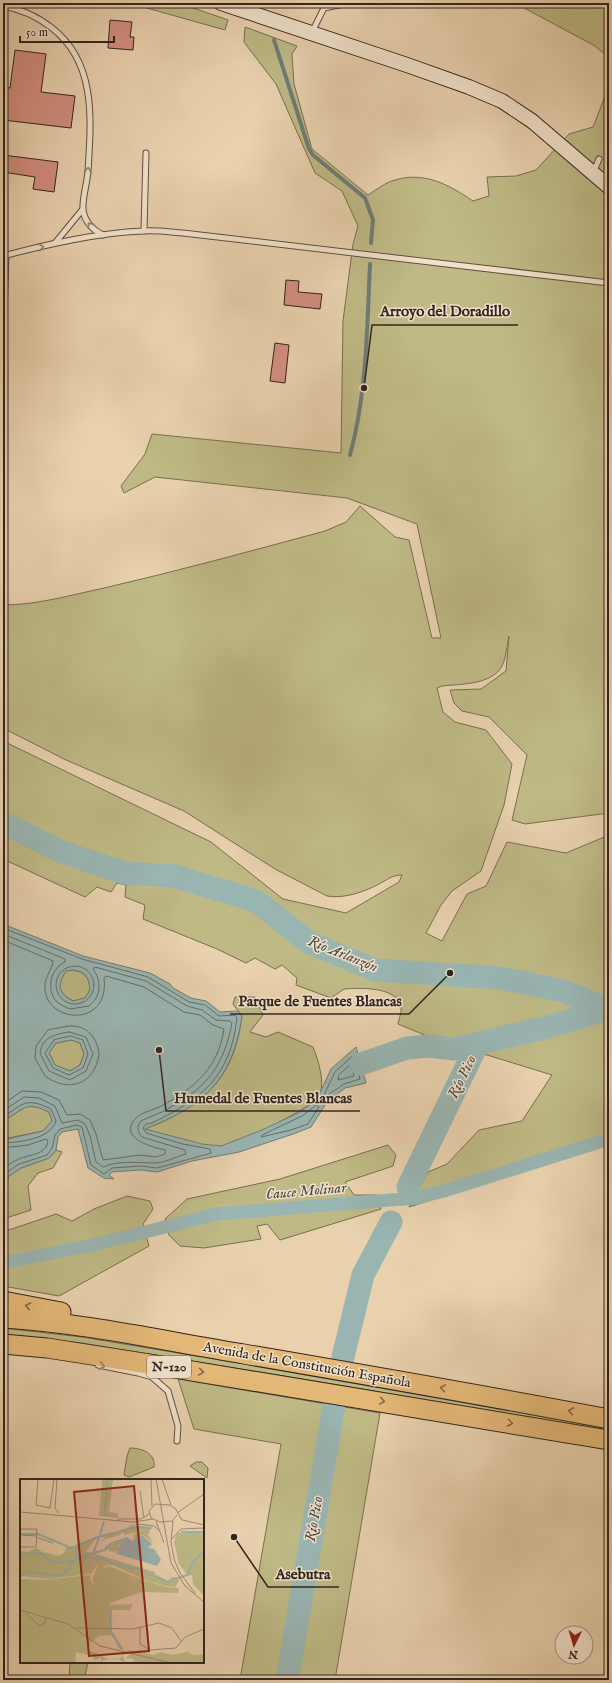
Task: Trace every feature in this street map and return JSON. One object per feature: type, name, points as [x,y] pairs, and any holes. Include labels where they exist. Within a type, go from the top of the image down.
[{"type":"highway","points":[[3,1300],[204,1339],[243,1354]]},
{"type":"highway","name":"Avenida de la Constitución Española","points":[[3,1318],[47,1322],[243,1354],[609,1419]]},
{"type":"highway","name":"Avenida de la Constitución Española","points":[[7,1344],[93,1355],[335,1393],[609,1440]]},
{"type":"main road","points":[[222,3],[469,87],[502,102],[532,121],[609,187]]},
{"type":"main road","points":[[252,3],[274,20]]},
{"type":"lane","points":[[312,33],[324,8],[348,3]]},
{"type":"lane","points":[[3,6],[25,12],[45,22],[62,35],[79,62],[88,88],[91,119],[87,181],[83,209],[89,225],[94,230],[104,235]]},
{"type":"lane","points":[[144,231],[146,154]]},
{"type":"lane","points":[[593,173],[599,159]]},
{"type":"lane","points":[[55,244],[83,209]]},
{"type":"lane","points":[[4,313],[5,256],[55,244],[104,235],[144,231],[184,232],[269,241],[609,283]]},
{"type":"lane","points":[[7,1344],[32,1353]]},
{"type":"lane","points":[[95,1365],[138,1373],[152,1378],[168,1391],[178,1426],[177,1441]]},
{"type":"shaded area","points":[[129,3],[179,3],[228,20],[225,30]]},
{"type":"shaded area","points":[[515,3],[591,3],[609,8],[609,58],[595,46]]},
{"type":"shaded area","points":[[245,27],[297,46],[292,54],[294,84],[312,149],[368,195],[392,181],[416,177],[427,178],[446,185],[473,201],[489,196],[487,177],[516,176],[536,170],[569,134],[593,127],[609,86],[609,813],[525,824],[512,820],[527,755],[489,717],[462,711],[454,703],[450,690],[481,689],[506,671],[509,636],[502,666],[491,677],[466,684],[442,686],[437,688],[443,712],[455,722],[486,730],[512,764],[504,805],[481,871],[452,891],[441,905],[426,933],[442,941],[467,894],[486,886],[507,842],[566,853],[609,835],[609,1144],[409,1207],[428,1172],[447,1164],[479,1130],[522,1121],[552,1075],[487,1055],[461,1050],[398,1024],[401,1006],[398,999],[385,992],[359,988],[344,989],[331,998],[296,985],[297,978],[282,965],[275,969],[255,958],[246,963],[217,949],[143,919],[145,905],[125,897],[126,885],[117,883],[111,892],[97,887],[85,897],[3,859],[3,741],[211,842],[283,899],[346,913],[399,882],[402,875],[392,877],[373,887],[347,896],[327,896],[275,869],[184,811],[66,760],[3,728],[3,605],[16,605],[41,601],[104,588],[187,568],[325,531],[346,522],[360,506],[395,537],[409,540],[432,638],[441,638],[417,524],[347,498],[155,477],[124,493],[121,486],[145,454],[152,434],[341,453],[343,321],[353,244],[358,226],[342,191],[315,173],[276,84],[244,42]]},
{"type":"shaded area","points":[[73,970],[86,976],[89,982],[90,990],[85,998],[73,1001],[64,995],[60,985],[66,971]]},
{"type":"shaded area","points":[[235,997],[255,997],[263,1015],[250,1032],[266,1037],[278,1032],[313,1047],[319,1064],[322,1083],[320,1094],[315,1100],[304,1108],[274,1125],[242,1139],[221,1146],[193,1143],[144,1128],[153,1126],[192,1105],[204,1096],[223,1074],[235,1048],[242,1016],[233,1004]]},
{"type":"shaded area","points":[[71,1040],[80,1043],[84,1054],[80,1065],[70,1071],[55,1065],[49,1053],[56,1043]]},
{"type":"shaded area","points":[[27,1106],[38,1107],[49,1112],[52,1121],[43,1131],[3,1139],[3,1121]]},
{"type":"shaded area","points":[[388,1145],[396,1155],[393,1166],[345,1182],[354,1195],[377,1195],[381,1209],[280,1240],[267,1224],[257,1226],[261,1239],[204,1248],[180,1246],[169,1235],[165,1219],[187,1199],[280,1179]]},
{"type":"shaded area","points":[[56,1150],[62,1152],[53,1168],[38,1173],[28,1186],[31,1210],[3,1219],[3,1180],[21,1168],[49,1158]]},
{"type":"shaded area","points":[[127,1196],[150,1201],[153,1209],[143,1224],[149,1246],[59,1296],[3,1286],[3,1232],[56,1214],[72,1221],[94,1209]]},
{"type":"shaded area","points":[[3,1328],[82,1337],[353,1382],[609,1428],[609,1432],[351,1387],[82,1343],[3,1334]]},
{"type":"shaded area","points":[[178,1379],[380,1413],[335,1680],[240,1680],[281,1444],[194,1429]]},
{"type":"shaded area","points":[[130,1448],[147,1452],[153,1458],[154,1467],[129,1477],[124,1475]]},
{"type":"shaded area","points":[[196,1462],[202,1462],[208,1468],[207,1478],[190,1466]]},
{"type":"shaded area","points":[[70,1663],[88,1663],[84,1680],[69,1680]]},
{"type":"water","points":[[3,924],[83,956],[150,973],[191,998],[206,1001],[220,1012],[238,1011],[242,1016],[238,1039],[231,1058],[222,1075],[212,1089],[183,1111],[145,1129],[202,1144],[221,1146],[262,1130],[300,1112],[317,1099],[331,1069],[356,1047],[366,1083],[345,1088],[327,1102],[311,1127],[293,1134],[239,1152],[192,1161],[157,1172],[141,1170],[112,1172],[109,1175],[114,1179],[104,1178],[88,1168],[78,1129],[62,1132],[58,1137],[56,1150],[49,1158],[21,1168],[3,1180],[3,1140],[43,1131],[52,1121],[49,1112],[41,1108],[29,1107],[20,1110],[3,1121]],"holes":[[[73,970],[81,972],[88,978],[90,990],[85,998],[73,1001],[64,995],[60,989],[61,981],[66,971]],[[71,1040],[80,1043],[84,1054],[80,1065],[70,1071],[55,1065],[49,1053],[56,1043]]]},
{"type":"building","points":[[110,20],[132,22],[130,37],[134,37],[133,50],[108,48]]},
{"type":"building","points":[[15,50],[46,54],[41,92],[75,96],[71,128],[3,120],[3,87],[10,88]]},
{"type":"building","points":[[3,155],[58,162],[54,192],[33,189],[35,177],[3,172]]},
{"type":"building","points":[[286,280],[299,281],[298,292],[322,294],[320,309],[284,305]]},
{"type":"building","points":[[275,343],[289,345],[285,383],[270,381]]},
{"type":"waterway","points":[[274,40],[309,149],[313,155],[365,198],[373,220],[371,243]]},
{"type":"waterway","points":[[350,455],[356,432],[363,384],[370,264]]},
{"type":"waterway","name":"Río Arlanzón","points":[[3,823],[62,852],[124,873],[174,876],[256,901],[310,943],[375,970],[501,978],[563,991],[609,1009]]},
{"type":"waterway","name":"Río Pico","points":[[361,1064],[407,1048],[429,1046],[454,1049],[544,1028],[608,1009]]},
{"type":"waterway","name":"Río Pico","points":[[408,1187],[478,1043]]},
{"type":"waterway","name":"Cauce Molinar","points":[[3,1263],[93,1245],[217,1214],[416,1198],[444,1191],[609,1139]]},
{"type":"waterway","name":"Río Pico","points":[[343,1357],[363,1275],[391,1222]]},
{"type":"waterway","name":"Río Pico","points":[[287,1680],[334,1406]]},
{"type":"place","name":"Arroyo del Doradillo","points":[[364,388]]},
{"type":"place","name":"Parque de Fuentes Blancas","points":[[450,973]]},
{"type":"place","name":"Humedal de Fuentes Blancas","points":[[159,1050]]},
{"type":"place","name":"Asebutra","points":[[234,1537]]}]
